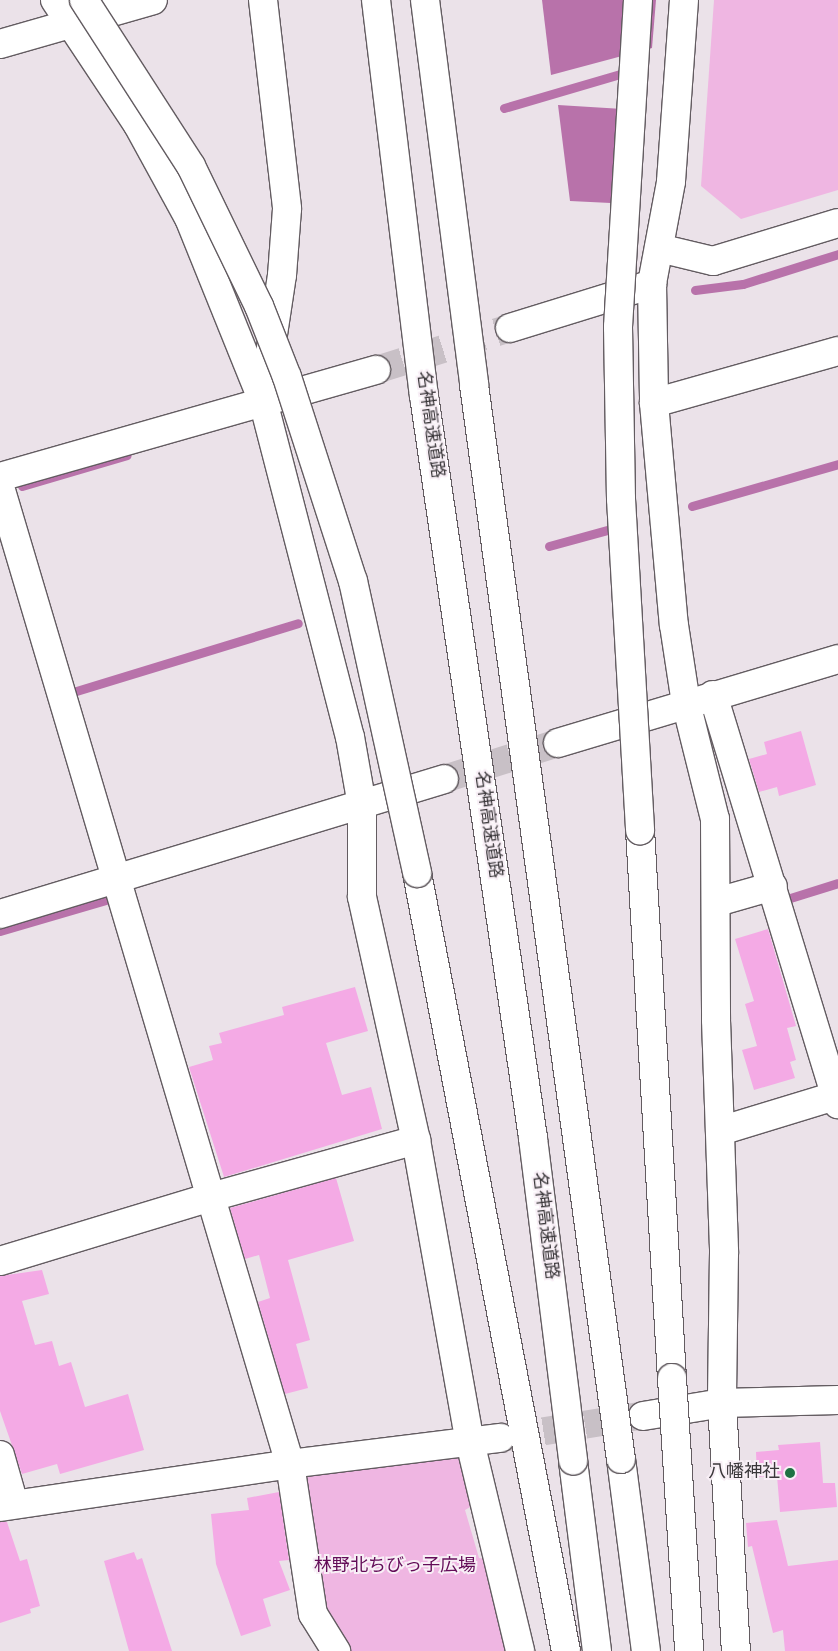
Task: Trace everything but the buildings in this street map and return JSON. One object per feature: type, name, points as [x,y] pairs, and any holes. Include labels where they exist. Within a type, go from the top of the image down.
[{"type":"main road","points":[[55,0],[78,12],[191,166],[259,306],[287,377],[353,581],[417,873],[566,1651]]},
{"type":"main road","points":[[0,44],[78,12],[153,0]]},
{"type":"main road","points":[[262,0],[287,209],[282,275],[263,400]]},
{"type":"main road","name":"名神高速道路","points":[[376,0],[424,396],[533,1138],[597,1651]]},
{"type":"main road","points":[[426,0],[646,1651]]},
{"type":"main road","points":[[638,0],[618,356],[621,499],[689,1651]]},
{"type":"main road","points":[[684,0],[671,182],[652,284],[654,403],[674,625],[686,703],[715,819],[724,1253],[722,1403],[736,1651]]},
{"type":"main road","points":[[78,12],[189,218],[263,400],[350,737],[362,805],[362,897],[416,1140],[470,1442],[520,1651]]},
{"type":"main road","points":[[659,248],[713,261],[838,223]]},
{"type":"main road","points":[[510,328],[652,284]]},
{"type":"main road","points":[[654,403],[838,351]]},
{"type":"main road","points":[[0,477],[263,400],[376,370]]},
{"type":"main road","points":[[0,487],[290,1464],[313,1614],[336,1651]]},
{"type":"main road","points":[[558,743],[686,703],[838,659]]},
{"type":"main road","points":[[713,695],[837,1098],[720,1131]]},
{"type":"main road","points":[[0,914],[116,881],[444,779]]},
{"type":"main road","points":[[717,902],[773,886]]},
{"type":"main road","points":[[0,1262],[210,1197],[416,1140]]},
{"type":"main road","points":[[643,1416],[722,1403],[838,1400]]},
{"type":"main road","points":[[0,1455],[7,1506],[290,1464],[500,1438]]},
{"type":"green space","points":[[714,0],[838,0],[838,190],[741,219],[701,186]]},
{"type":"green space","name":"林野北ちびっ子広場","points":[[452,1456],[462,1457],[472,1506],[465,1510],[479,1558],[491,1560],[508,1651],[340,1651],[318,1614],[296,1469]]},
{"type":"shaded area","points":[[542,0],[656,0],[652,48],[551,75]]},
{"type":"shaded area","points":[[558,105],[639,110],[631,204],[570,201]]},
{"type":"waterway","points":[[504,108],[620,74]]},
{"type":"waterway","points":[[695,290],[743,284],[838,254]]},
{"type":"waterway","points":[[22,486],[127,455]]},
{"type":"waterway","points":[[692,506],[838,464]]},
{"type":"waterway","points":[[549,546],[607,530]]},
{"type":"waterway","points":[[73,692],[298,623]]},
{"type":"waterway","points":[[787,899],[838,883]]},
{"type":"waterway","points":[[0,931],[109,899]]},
{"type":"tunnel","points":[[376,370],[510,328]]},
{"type":"tunnel","points":[[444,779],[558,743]]},
{"type":"tunnel","points":[[502,1438],[639,1416]]},
{"type":"place","name":"八幡神社","points":[[790,1473]]}]
